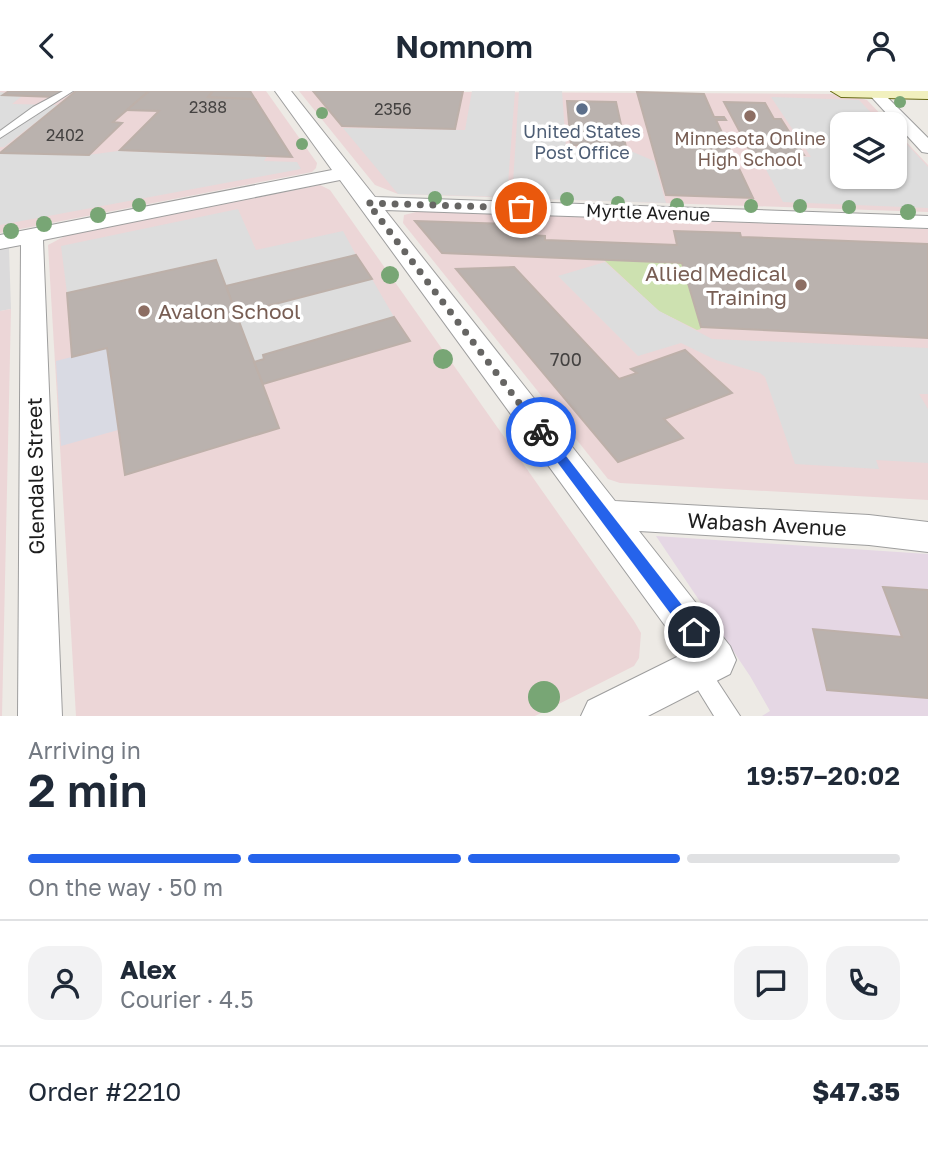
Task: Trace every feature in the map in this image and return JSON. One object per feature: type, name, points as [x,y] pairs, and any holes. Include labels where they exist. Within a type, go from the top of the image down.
[{"type":"main road","points":[[841,91],[928,93]]},
{"type":"street","points":[[283,91],[605,515],[705,665],[603,716]]},
{"type":"street","points":[[873,92],[927,147]]},
{"type":"street","points":[[16,239],[345,173]]},
{"type":"street","name":"Myrtle Avenue","points":[[368,203],[928,222]]},
{"type":"street","name":"Glendale Street","points":[[16,239],[40,716]]},
{"type":"street","name":"Wabash Avenue","points":[[605,515],[869,530],[928,537]]},
{"type":"lane","points":[[0,135],[36,109],[69,91]]},
{"type":"lane","points":[[705,665],[728,716]]},
{"type":"shaded area","points":[[0,91],[266,91],[317,163],[316,168],[312,172],[0,233]]},
{"type":"shaded area","points":[[299,91],[843,94],[867,100],[878,112],[830,112],[830,189],[907,189],[907,143],[928,165],[928,212],[398,194],[375,185]]},
{"type":"shaded area","points":[[472,91],[515,91],[507,197],[398,194],[343,128],[465,130]]},
{"type":"shaded area","points":[[519,91],[562,91],[566,148],[626,149],[654,161],[666,203],[512,198]]},
{"type":"shaded area","points":[[0,92],[22,96],[12,104],[58,105],[4,147],[0,147]]},
{"type":"shaded area","points":[[771,97],[859,100],[870,112],[830,112],[830,189],[907,189],[907,144],[928,167],[928,208],[783,202],[759,156],[811,157]]},
{"type":"shaded area","points":[[118,151],[267,156],[264,161],[297,162],[301,169],[0,225],[0,152],[88,155]]},
{"type":"shaded area","points":[[320,185],[330,190],[634,621],[641,633],[639,658],[634,666],[535,716],[76,716],[48,245],[65,236]]},
{"type":"shaded area","points":[[238,209],[256,250],[343,231],[356,255],[226,286],[216,260],[67,293],[61,246]]},
{"type":"shaded area","points":[[420,211],[928,229],[928,500],[620,483],[608,479],[403,223],[404,215]]},
{"type":"shaded area","points":[[9,248],[11,309],[0,311],[0,249]]},
{"type":"shaded area","points":[[605,262],[659,311],[712,339],[928,348],[928,394],[919,394],[928,409],[928,463],[876,460],[879,469],[795,464],[765,377],[760,373],[716,360],[681,343],[638,356],[558,276]]},
{"type":"shaded area","points":[[372,279],[394,317],[263,355],[264,359],[254,362],[236,314]]},
{"type":"shaded area","points":[[11,309],[2,716],[0,716],[0,311]]},
{"type":"shaded area","points":[[107,348],[118,430],[61,446],[56,361]]},
{"type":"shaded area","points":[[656,536],[928,554],[928,716],[762,716],[770,711],[750,676]]},
{"type":"green space","points":[[604,260],[682,263],[701,329],[697,330],[659,311]]},
{"type":"building","points":[[9,91],[63,91],[55,97],[3,95]]},
{"type":"building","points":[[76,91],[149,91],[113,122],[122,123],[89,155],[0,153]]},
{"type":"building","points":[[149,91],[213,91],[208,97],[255,99],[292,157],[120,150],[159,111],[127,110]]},
{"type":"building","points":[[213,91],[250,91],[255,99],[208,97]]},
{"type":"building","points":[[313,91],[463,91],[455,129],[342,126]]},
{"type":"building","points":[[637,92],[704,94],[714,117],[724,117],[726,120],[716,120],[753,198],[666,195]]},
{"type":"building","points":[[567,101],[616,102],[626,147],[571,145]]},
{"type":"building","points":[[724,102],[765,103],[774,119],[781,119],[804,155],[751,153]]},
{"type":"building","points":[[415,221],[513,224],[513,234],[545,236],[545,240],[677,245],[674,231],[740,233],[741,237],[928,244],[928,338],[701,327],[682,263],[442,253]]},
{"type":"building","points":[[356,255],[372,279],[236,314],[226,286]]},
{"type":"building","points":[[216,260],[279,428],[125,475],[107,348],[72,357],[67,293]]},
{"type":"building","points":[[514,267],[619,379],[637,373],[631,369],[685,350],[732,393],[664,419],[683,438],[618,462],[456,269]]},
{"type":"building","points":[[394,317],[410,341],[263,384],[254,362],[264,359],[263,355]]},
{"type":"building","points":[[883,587],[928,590],[928,698],[827,690],[813,629],[902,637]]},
{"type":"way so far","points":[[521,208],[368,203],[541,432]]},
{"type":"place","name":"United States Post Office","points":[[582,109]]},
{"type":"place","name":"Minnesota Online High School","points":[[750,116]]},
{"type":"place","name":"Allied Medical Training","points":[[801,285]]},
{"type":"place","name":"Avalon School","points":[[144,311]]},
{"type":"route","points":[[541,432],[694,632]]}]
